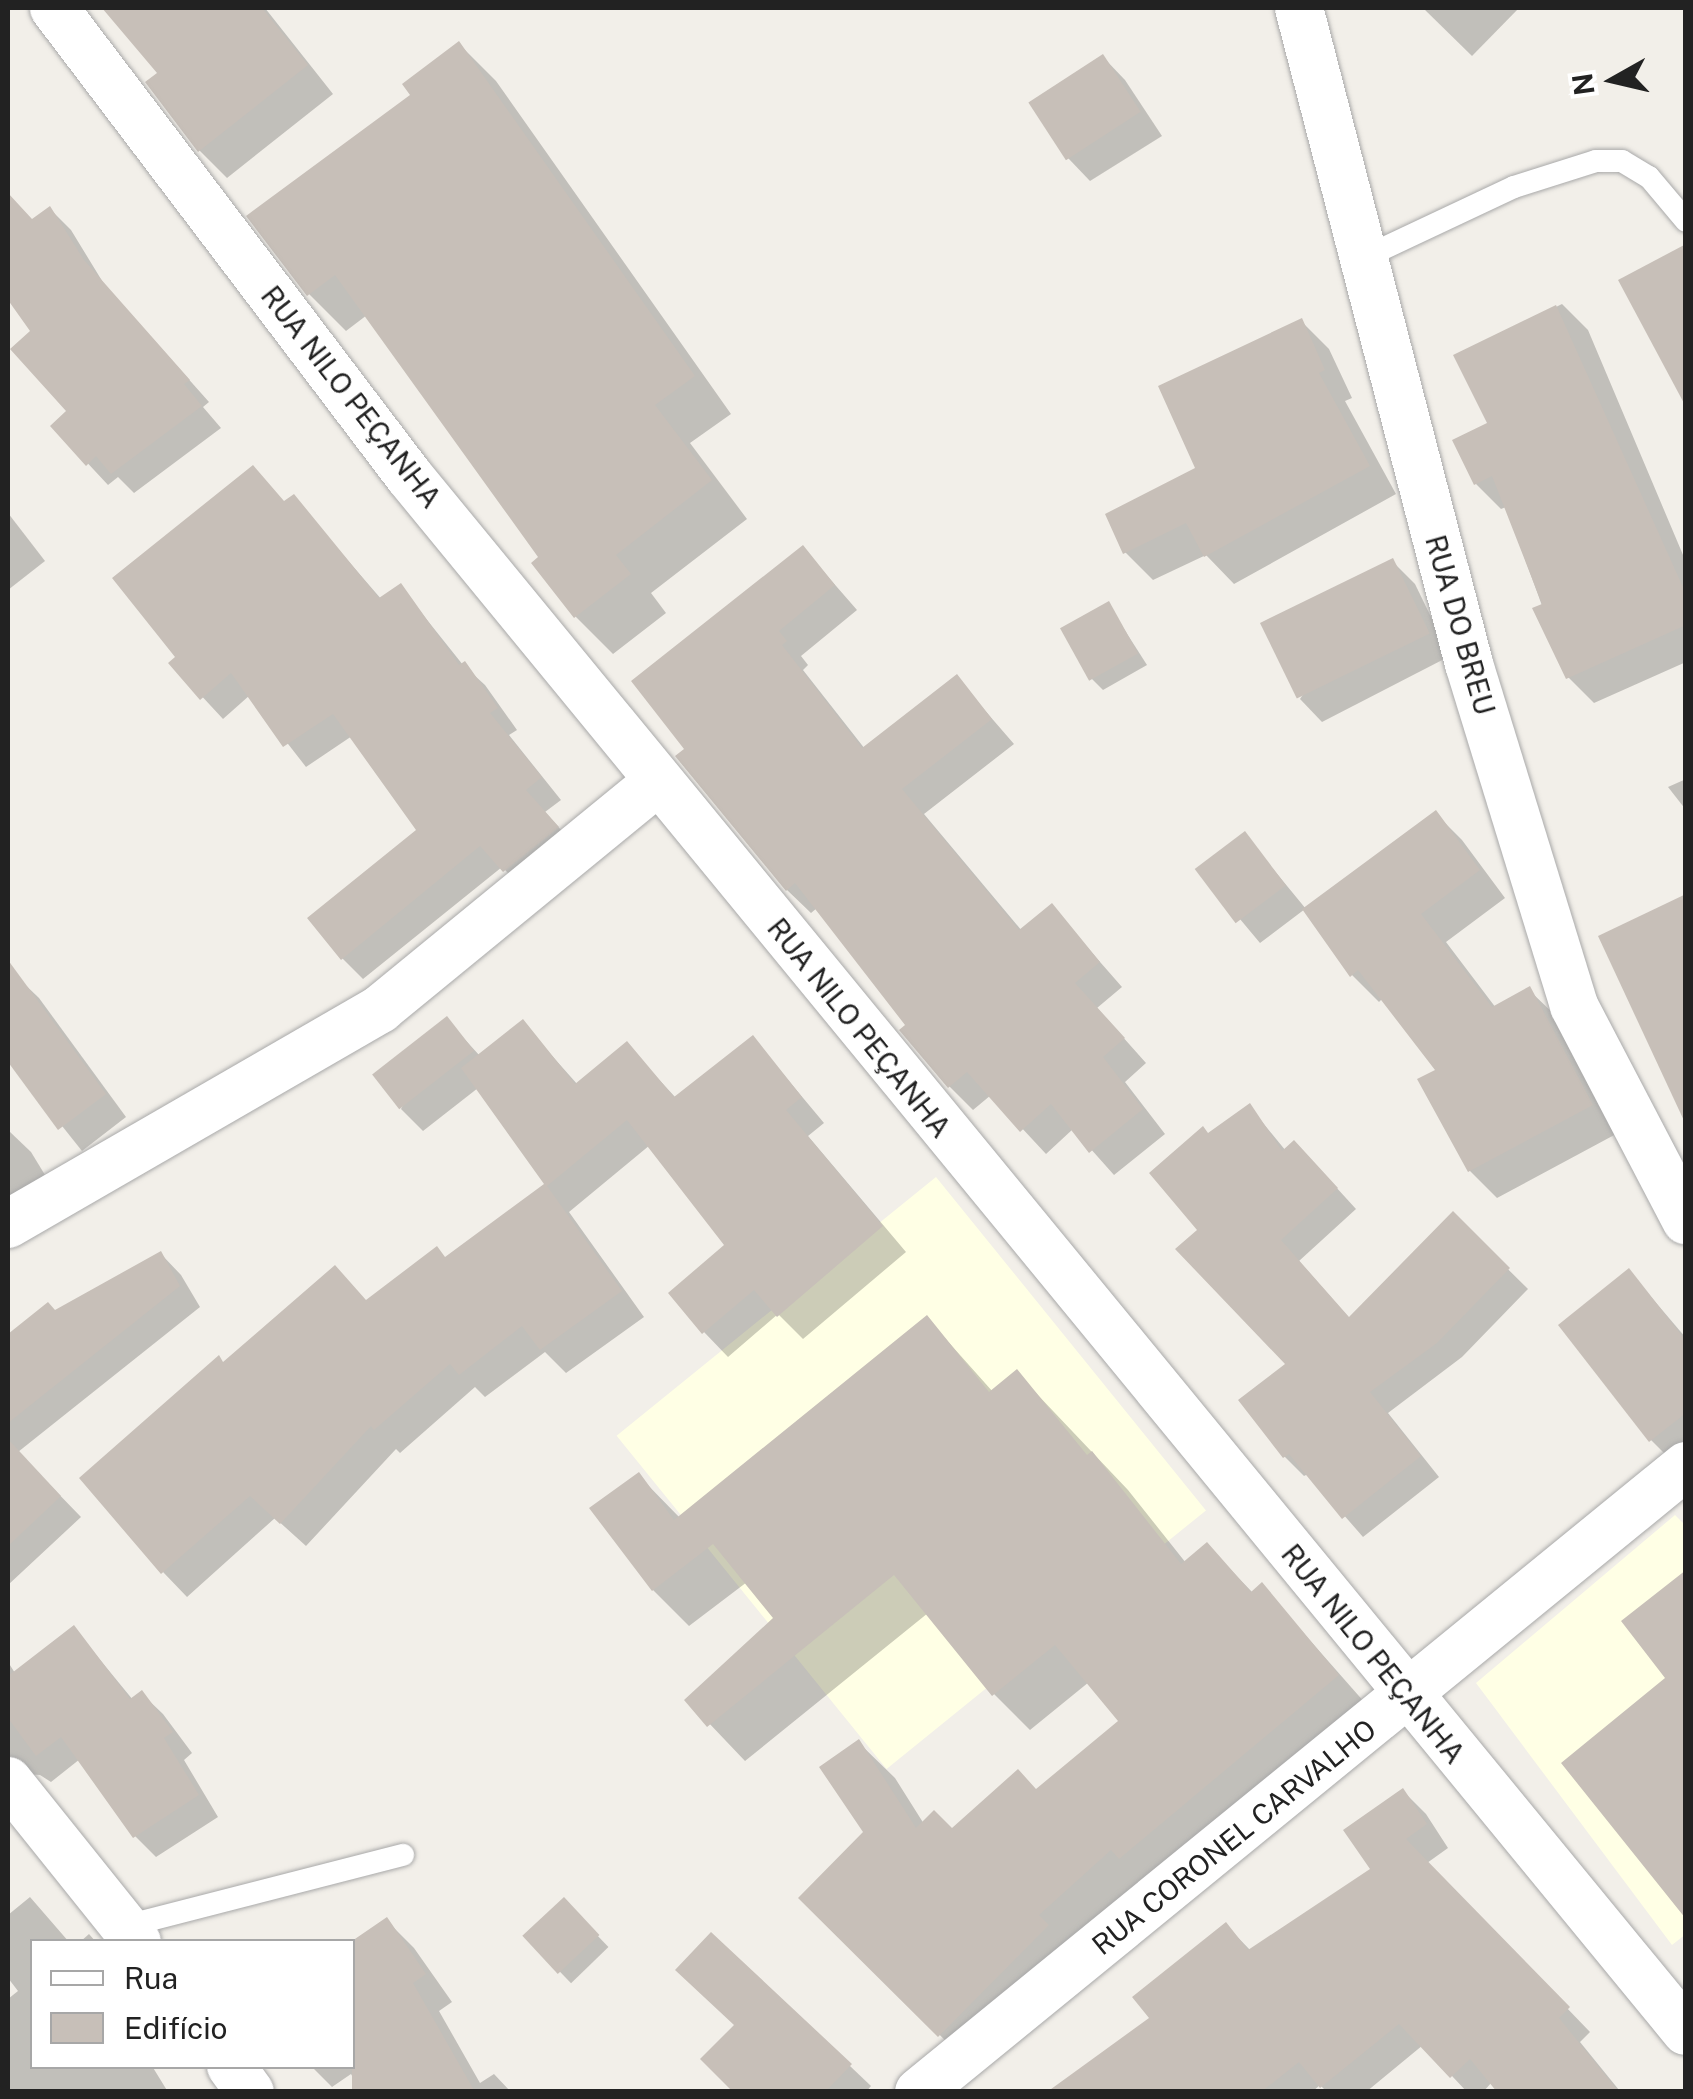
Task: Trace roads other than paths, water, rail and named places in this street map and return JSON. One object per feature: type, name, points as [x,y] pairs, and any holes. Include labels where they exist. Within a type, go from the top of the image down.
[{"type":"street","name":"RUA NILO PEÇANHA","points":[[54,8],[409,476],[1408,1698],[1686,2031]]},
{"type":"street","name":"RUA DO BREU","points":[[1300,8],[1361,260],[1469,664],[1574,1006],[1686,1220]]},
{"type":"street","points":[[8,1224],[380,1009],[658,782]]},
{"type":"street","name":"RUA CORONEL CARVALHO","points":[[919,2092],[1408,1698],[1686,1466]]},
{"type":"street","points":[[8,1781],[132,1934]]},
{"type":"street","points":[[233,2069],[250,2092]]},
{"type":"lane","points":[[1361,260],[1514,187],[1596,161],[1622,161],[1649,177],[1686,221]]},
{"type":"lane","points":[[132,1934],[402,1855]]}]
